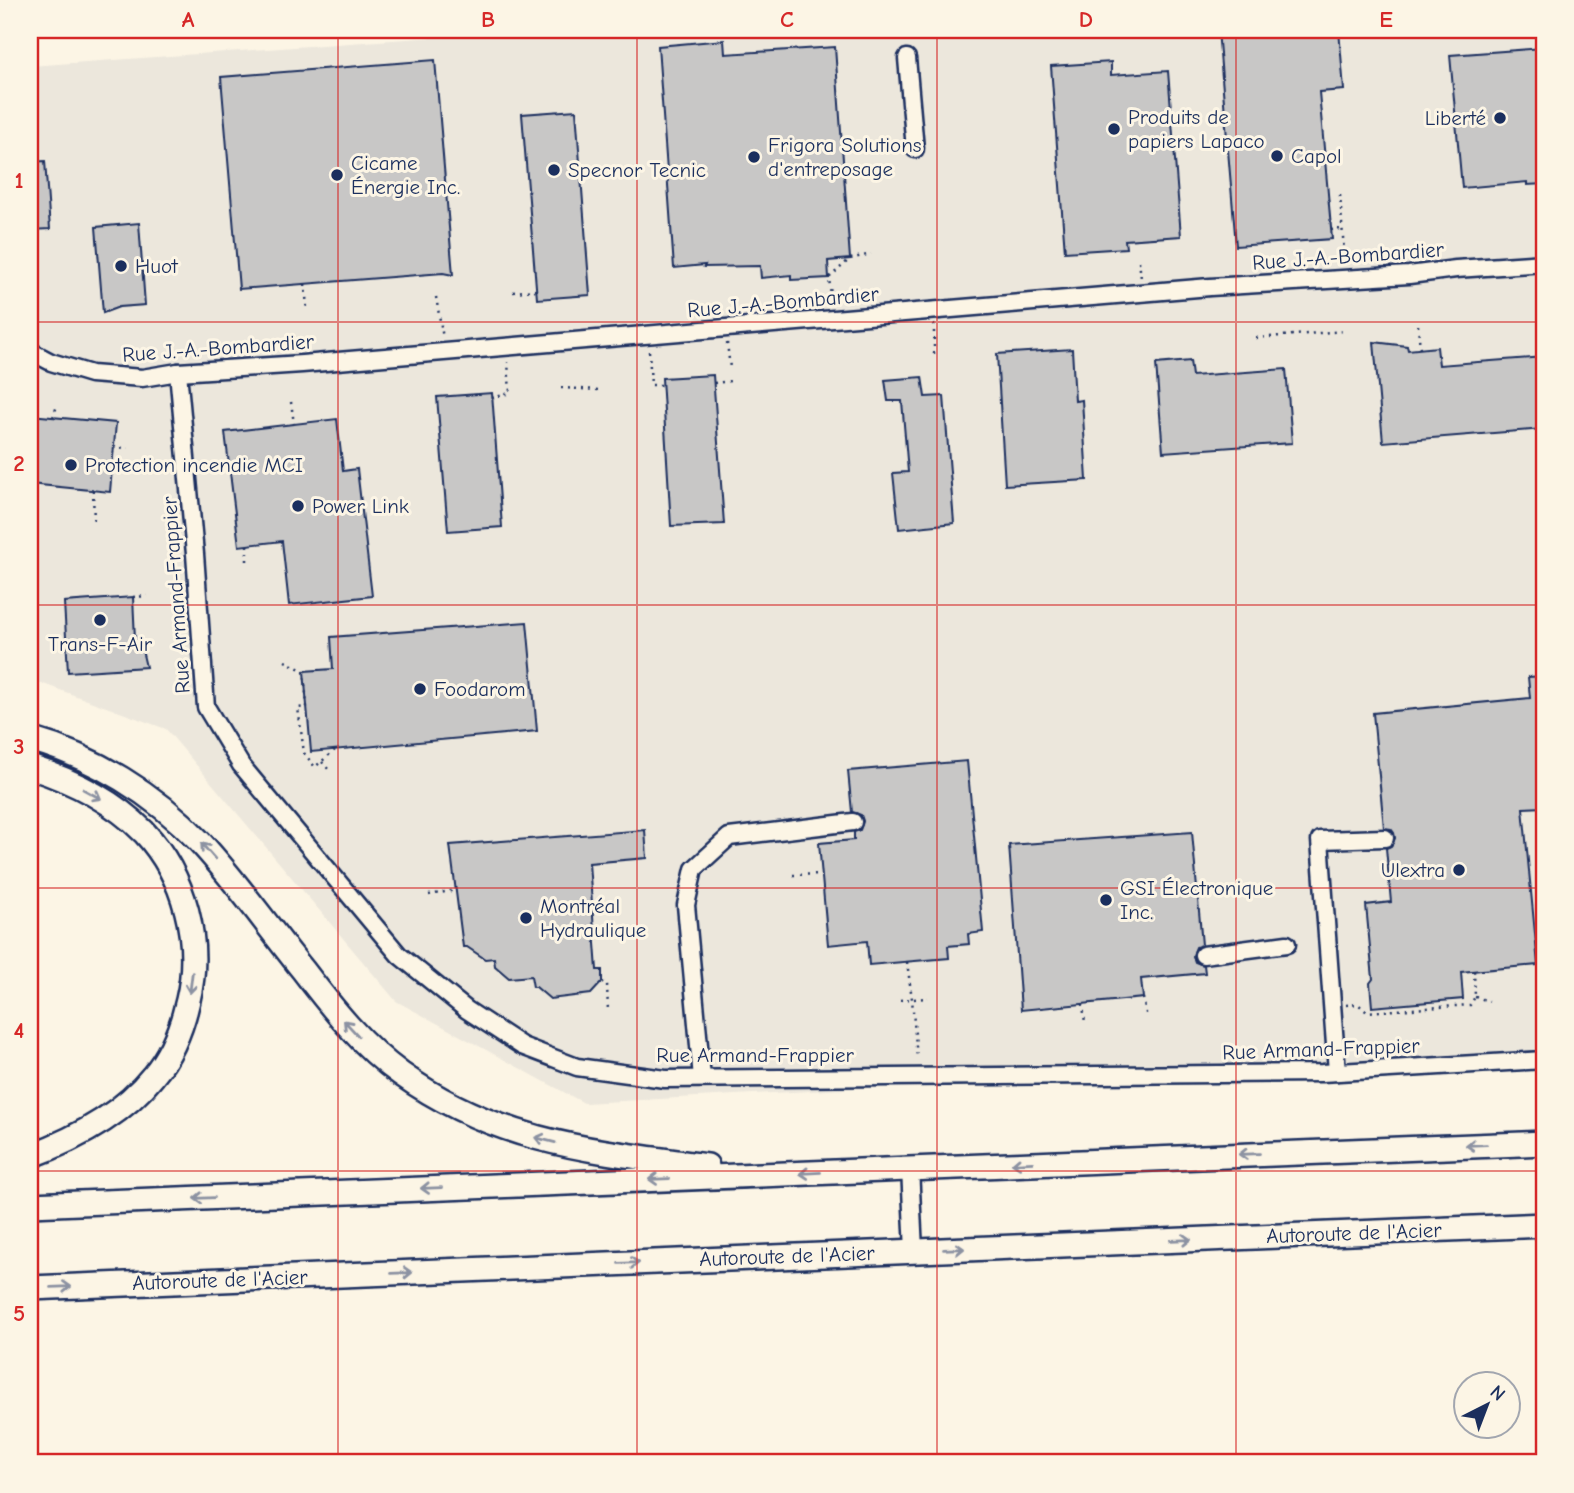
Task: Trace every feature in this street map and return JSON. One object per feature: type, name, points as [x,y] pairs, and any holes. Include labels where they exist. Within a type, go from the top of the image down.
[{"type":"highway","points":[[30,739],[65,750],[104,768],[141,791],[179,822],[212,856],[346,1024],[391,1066],[439,1098],[505,1129],[572,1147],[776,1174]]},
{"type":"highway","points":[[30,767],[72,783],[104,801],[120,811],[145,834],[165,861],[180,891],[190,922],[193,950],[192,977],[186,1009],[173,1044],[155,1074],[118,1111],[47,1150],[30,1156]]},
{"type":"highway","points":[[30,1205],[1544,1143]]},
{"type":"highway","name":"Autoroute de l'Acier","points":[[30,1288],[1544,1225]]},
{"type":"street","points":[[907,58],[915,149]]},
{"type":"street","name":"Rue J.-A.-Bombardier","points":[[30,351],[51,362],[90,374],[142,378],[178,372],[302,364],[1210,287],[1409,275],[1456,268],[1544,263]]},
{"type":"street","name":"Rue Armand-Frappier","points":[[178,372],[206,707],[241,765],[399,954],[467,1010],[522,1046],[577,1068],[665,1079],[1336,1072],[1544,1060]]},
{"type":"street","points":[[702,1078],[686,905],[694,869],[729,836],[853,822]]},
{"type":"street","points":[[1336,1072],[1320,840],[1385,838]]},
{"type":"street","points":[[1203,955],[1287,944]]},
{"type":"street","points":[[910,1168],[914,1251]]},
{"type":"path","points":[[1340,194],[1346,279]]},
{"type":"path","points":[[1331,230],[1342,229]]},
{"type":"path","points":[[30,252],[35,251],[40,271]]},
{"type":"path","points":[[833,319],[829,278],[850,259],[871,254]]},
{"type":"path","points":[[305,284],[307,308]]},
{"type":"path","points":[[513,292],[536,290]]},
{"type":"path","points":[[436,297],[446,351]]},
{"type":"path","points":[[933,310],[934,359]]},
{"type":"path","points":[[1418,325],[1420,349]]},
{"type":"path","points":[[726,328],[730,368]]},
{"type":"path","points":[[1256,338],[1345,331]]},
{"type":"path","points":[[648,334],[652,385],[662,385]]},
{"type":"path","points":[[492,398],[510,393],[507,345]]},
{"type":"path","points":[[713,383],[731,381]]},
{"type":"path","points":[[561,388],[600,390]]},
{"type":"path","points":[[291,401],[294,424]]},
{"type":"path","points":[[53,417],[57,406]]},
{"type":"path","points":[[114,446],[128,449]]},
{"type":"path","points":[[93,490],[94,524]]},
{"type":"path","points":[[247,545],[247,562]]},
{"type":"path","points":[[133,597],[148,596]]},
{"type":"path","points":[[285,661],[304,671],[307,707],[298,709],[304,753],[315,766],[335,750]]},
{"type":"path","points":[[321,761],[329,770]]},
{"type":"path","points":[[793,875],[822,874]]},
{"type":"path","points":[[429,894],[456,890]]},
{"type":"path","points":[[907,962],[917,1058]]},
{"type":"path","points":[[1332,1007],[1357,1004],[1367,1012],[1470,1005],[1475,997],[1474,971]]},
{"type":"path","points":[[602,982],[607,983],[608,1012]]},
{"type":"path","points":[[1475,997],[1489,1001]]},
{"type":"path","points":[[900,1000],[928,998]]},
{"type":"path","points":[[1143,998],[1147,1018]]},
{"type":"path","points":[[1083,1004],[1084,1023]]},
{"type":"path","points":[[1397,1005],[1398,1010]]},
{"type":"shaded area","points":[[532,30],[1544,30],[1544,1052],[584,1103],[396,1001],[166,729],[30,679],[30,66]]},
{"type":"building","name":"Capol","points":[[1218,30],[1339,30],[1344,90],[1319,92],[1332,239],[1236,246]]},
{"type":"building","name":"Frigora Solutions d'entreposage","points":[[724,40],[725,54],[835,47],[850,259],[828,261],[829,278],[791,280],[791,275],[761,278],[760,266],[704,267],[705,265],[674,268],[658,46]]},
{"type":"building","name":"Liberté","points":[[1544,48],[1544,184],[1527,185],[1527,182],[1462,188],[1450,55]]},
{"type":"building","name":"Cicame Énergie Inc.","points":[[435,60],[453,275],[443,273],[239,289],[221,77]]},
{"type":"building","name":"Produits de papiers Lapaco","points":[[1111,62],[1111,75],[1168,71],[1181,236],[1125,240],[1126,248],[1065,252],[1051,66]]},
{"type":"building","name":"Specnor Tecnic","points":[[576,110],[590,295],[537,299],[522,114]]},
{"type":"building","points":[[45,161],[50,229],[30,230],[30,162]]},
{"type":"building","name":"Huot","points":[[139,223],[145,305],[119,307],[103,313],[96,227]]},
{"type":"building","points":[[1374,342],[1407,346],[1408,350],[1437,347],[1439,365],[1544,357],[1544,429],[1383,442]]},
{"type":"building","points":[[1072,349],[1075,401],[1082,400],[1087,480],[1005,485],[997,354]]},
{"type":"building","points":[[1190,361],[1192,376],[1286,369],[1292,443],[1163,452],[1156,364]]},
{"type":"building","points":[[713,375],[724,524],[671,526],[662,378]]},
{"type":"building","points":[[922,377],[925,397],[944,396],[954,523],[899,529],[893,473],[908,472],[902,401],[888,401],[885,380]]},
{"type":"building","points":[[492,393],[502,527],[448,531],[437,397]]},
{"type":"building","name":"Protection incendie MCI","points":[[30,415],[116,423],[110,492],[30,484]]},
{"type":"building","name":"Power Link","points":[[337,419],[343,471],[357,469],[372,596],[289,605],[282,541],[239,546],[225,432]]},
{"type":"building","name":"Trans-F-Air","points":[[133,597],[135,639],[142,650],[146,667],[68,672],[64,602]]},
{"type":"building","name":"Foodarom","points":[[527,622],[537,731],[311,752],[304,671],[333,669],[331,637]]},
{"type":"building","name":"Ulextra","points":[[1544,676],[1544,807],[1523,808],[1538,965],[1461,972],[1463,999],[1372,1007],[1370,983],[1373,979],[1366,905],[1391,902],[1386,848],[1391,846],[1395,838],[1391,829],[1384,828],[1373,713],[1530,698],[1528,677]]},
{"type":"building","points":[[967,761],[983,932],[968,934],[969,944],[948,946],[949,958],[869,965],[867,941],[828,945],[819,843],[854,840],[854,832],[860,830],[863,821],[861,815],[852,812],[848,771]]},
{"type":"building","name":"Montréal Hydraulique","points":[[645,830],[647,858],[589,863],[597,970],[602,970],[602,982],[591,994],[550,999],[533,987],[531,976],[509,978],[495,966],[494,958],[485,959],[463,947],[450,845]]},
{"type":"building","name":"GSI Électronique Inc.","points":[[1192,832],[1202,945],[1196,947],[1193,956],[1195,962],[1204,965],[1205,973],[1141,979],[1143,998],[1021,1010],[1009,845]]},
{"type":"place","name":"Liberté","points":[[1500,118]]},
{"type":"place","name":"Produits de papiers Lapaco","points":[[1114,129]]},
{"type":"place","name":"Capol","points":[[1277,156]]},
{"type":"place","name":"Frigora Solutions d'entreposage","points":[[754,157]]},
{"type":"place","name":"Specnor Tecnic","points":[[554,170]]},
{"type":"place","name":"Cicame Énergie Inc.","points":[[337,175]]},
{"type":"place","name":"Huot","points":[[121,266]]},
{"type":"place","name":"Protection incendie MCI","points":[[71,465]]},
{"type":"place","name":"Power Link","points":[[298,506]]},
{"type":"place","name":"Trans-F-Air","points":[[100,620]]},
{"type":"place","name":"Foodarom","points":[[420,689]]},
{"type":"place","name":"Ulextra","points":[[1459,870]]},
{"type":"place","name":"GSI Électronique Inc.","points":[[1106,900]]},
{"type":"place","name":"Montréal Hydraulique","points":[[526,918]]}]
